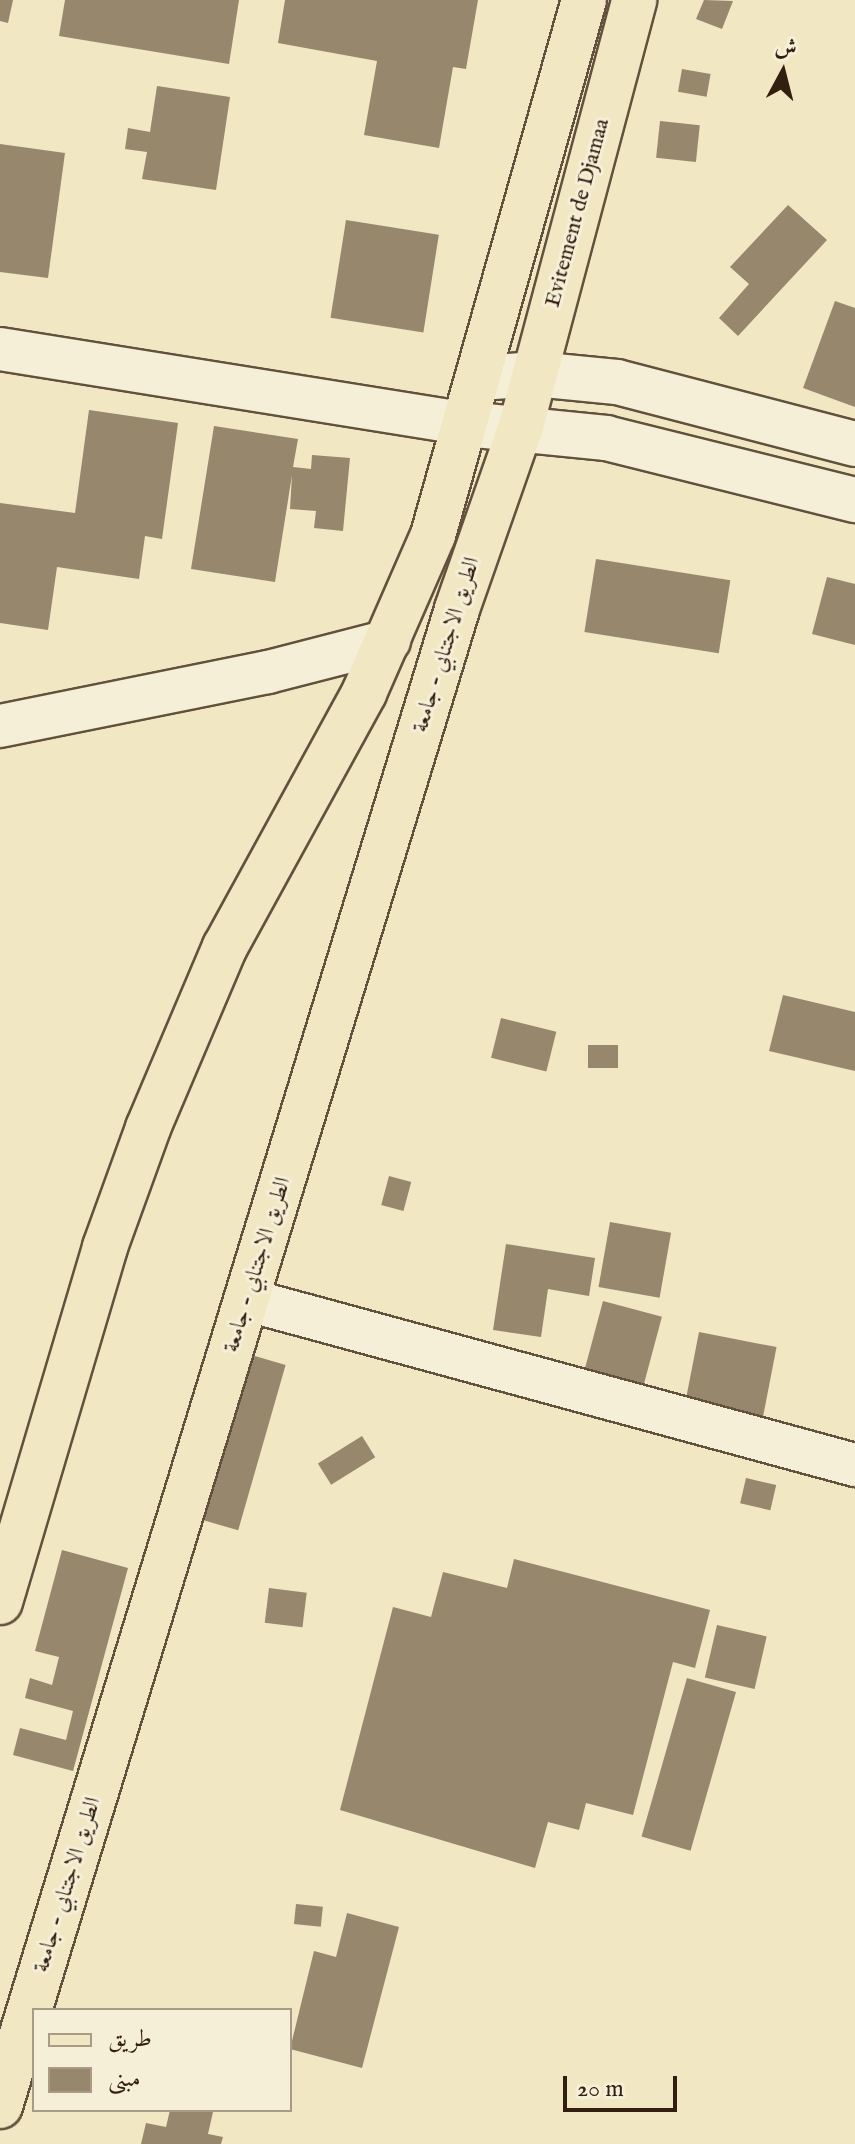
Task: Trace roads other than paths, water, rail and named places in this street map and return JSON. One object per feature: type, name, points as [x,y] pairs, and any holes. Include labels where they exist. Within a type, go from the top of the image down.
[{"type":"main road","points":[[0,1602],[105,1247],[174,1063],[225,947],[389,641],[433,535],[481,378],[584,0]]},
{"type":"main road","name":"Evitement de Djamaa","points":[[521,426],[634,0]]},
{"type":"main road","points":[[481,378],[535,374],[617,382],[855,444]]},
{"type":"main road","points":[[466,424],[521,426],[648,446],[855,500]]},
{"type":"main road","name":"الطريق الاجتنابي - جامعة","points":[[0,2106],[457,609],[521,426]]},
{"type":"street","points":[[0,349],[466,424]]},
{"type":"street","points":[[0,726],[268,672],[389,641]]},
{"type":"street","points":[[248,1300],[855,1465]]}]
